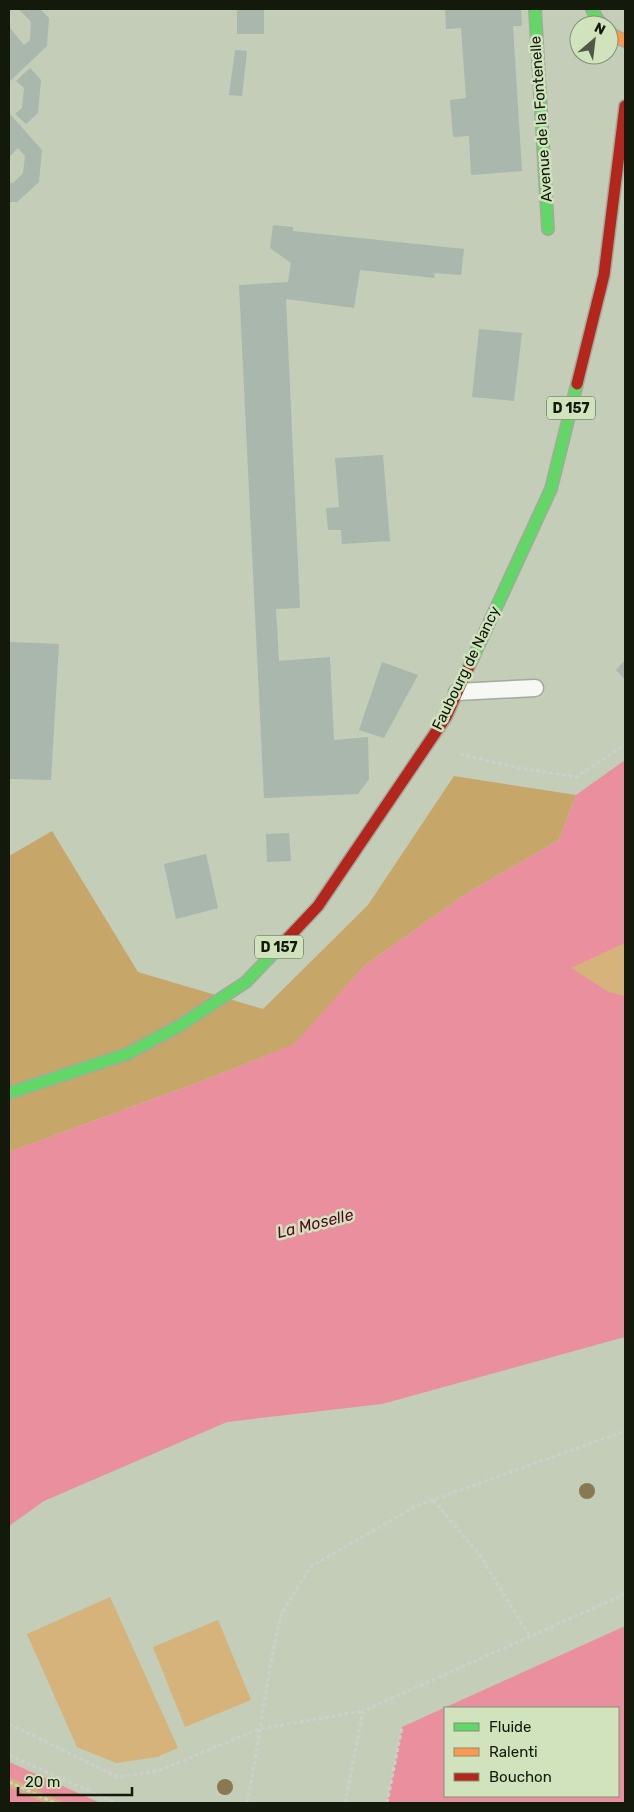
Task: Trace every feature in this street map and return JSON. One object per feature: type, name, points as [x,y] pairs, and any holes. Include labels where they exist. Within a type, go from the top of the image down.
[{"type":"main road","name":"Avenue de la Fontenelle","points":[[535,9],[548,229]]},
{"type":"main road","name":"Faubourg de Nancy","points":[[9,1093],[127,1054],[179,1026],[246,982],[318,906],[446,717],[551,489],[604,275],[625,106]]},
{"type":"lane","points":[[457,692],[535,688]]},
{"type":"path","points":[[459,754],[519,768],[576,777],[625,745]]},
{"type":"path","points":[[247,1803],[271,1661],[281,1614],[310,1566],[416,1506],[625,1431]]},
{"type":"path","points":[[433,1500],[479,1554],[530,1637]]},
{"type":"path","points":[[9,1724],[118,1777],[158,1770],[260,1729],[363,1711],[625,1594]]},
{"type":"path","points":[[345,1803],[363,1711]]},
{"type":"path","points":[[387,1803],[402,1727]]},
{"type":"path","points":[[9,1755],[116,1803]]},
{"type":"path","points":[[9,1782],[56,1803]]},
{"type":"shaded area","points":[[454,776],[576,795],[559,840],[467,893],[364,966],[295,1044],[210,1078],[9,1152],[9,856],[52,831],[138,972],[263,1009],[368,905]]},
{"type":"shaded area","points":[[625,943],[625,996],[609,992],[570,968]]},
{"type":"shaded area","points":[[110,1597],[178,1748],[157,1757],[116,1763],[77,1747],[27,1634]]},
{"type":"shaded area","points":[[218,1620],[251,1700],[185,1727],[153,1647]]},
{"type":"shaded area","points":[[9,1762],[100,1803],[9,1803]]},
{"type":"water","name":"La Moselle","points":[[625,760],[625,943],[571,968],[609,992],[625,996],[625,1337],[382,1404],[227,1422],[44,1501],[9,1526],[9,1152],[210,1078],[294,1044],[364,966],[467,893],[559,840],[576,795]]},
{"type":"water","points":[[625,1626],[625,1803],[387,1803],[402,1727],[444,1708],[444,1797],[619,1797],[619,1707],[446,1707]]},
{"type":"water","points":[[9,1762],[100,1803],[65,1803],[9,1777]]},
{"type":"water","points":[[9,1787],[45,1803],[9,1803]]},
{"type":"building","points":[[16,9],[40,9],[49,18],[47,46],[9,82],[9,60],[11,58],[9,56],[9,27],[24,45],[30,40],[31,22],[21,11]]},
{"type":"building","points":[[237,9],[264,9],[264,34],[237,34]]},
{"type":"building","points":[[445,9],[521,9],[522,26],[513,26],[522,171],[471,175],[469,136],[453,137],[450,100],[466,98],[461,28],[446,29]]},
{"type":"building","points":[[235,50],[247,51],[242,96],[229,95]]},
{"type":"building","points":[[30,68],[41,80],[38,113],[26,124],[15,114],[22,108],[24,88],[16,81]]},
{"type":"building","points":[[9,113],[42,150],[39,182],[17,202],[9,202],[9,182],[13,183],[23,173],[25,156],[18,148],[9,157]]},
{"type":"building","points":[[273,225],[293,227],[293,231],[464,249],[461,275],[434,273],[435,278],[360,270],[354,308],[286,299],[300,608],[276,609],[279,661],[330,657],[334,740],[368,737],[369,779],[358,794],[264,798],[239,285],[288,282],[291,263],[270,248]]},
{"type":"building","points":[[479,329],[522,333],[514,401],[472,397]]},
{"type":"building","points":[[383,455],[390,541],[342,544],[341,530],[328,530],[326,508],[339,507],[335,458]]},
{"type":"building","points":[[9,642],[59,644],[51,780],[9,779]]},
{"type":"building","points":[[625,660],[625,680],[616,670]]},
{"type":"building","points":[[382,662],[418,675],[384,738],[359,730]]},
{"type":"building","points":[[289,833],[291,861],[267,862],[266,834]]},
{"type":"building","points":[[206,854],[218,908],[176,919],[164,864]]},
{"type":"traffic: fast","points":[[535,9],[548,229]]},
{"type":"traffic: fast","points":[[592,9],[595,15]]},
{"type":"traffic: fast","points":[[471,662],[551,489],[577,384]]},
{"type":"traffic: fast","points":[[9,1093],[127,1054],[179,1026],[246,982],[287,939]]},
{"type":"traffic: slow","points":[[619,38],[625,41]]},
{"type":"traffic: jam","points":[[577,384],[604,275],[625,106]]},
{"type":"traffic: jam","points":[[287,939],[318,906],[446,717],[471,662]]}]
